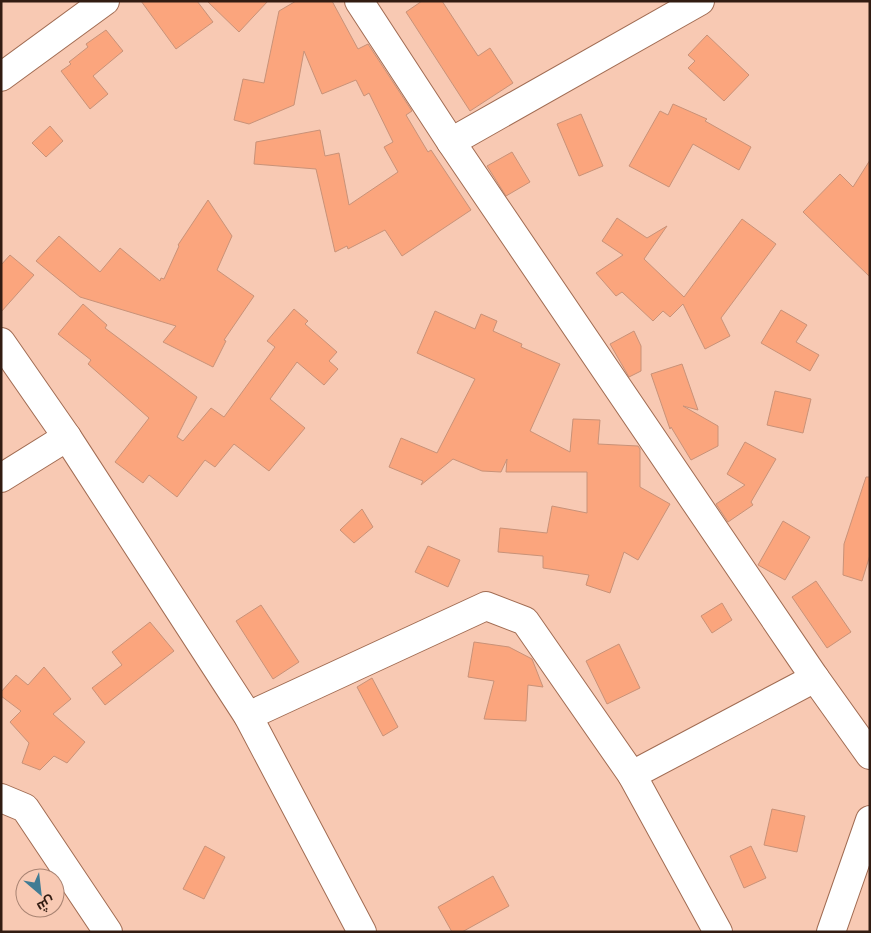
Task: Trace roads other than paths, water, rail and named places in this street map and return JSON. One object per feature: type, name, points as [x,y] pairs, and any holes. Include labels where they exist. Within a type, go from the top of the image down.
[{"type":"street","points":[[1,77],[106,1]]},
{"type":"street","points":[[359,1],[451,142],[815,678],[870,755]]},
{"type":"street","points":[[451,142],[700,1]]},
{"type":"street","points":[[1,342],[67,438],[248,716],[362,932]]},
{"type":"street","points":[[1,478],[67,438]]},
{"type":"street","points":[[248,716],[486,606],[525,621],[632,775],[718,932]]},
{"type":"street","points":[[632,775],[815,678]]},
{"type":"street","points":[[1,798],[25,808],[108,932]]},
{"type":"street","points":[[831,932],[870,820]]}]
